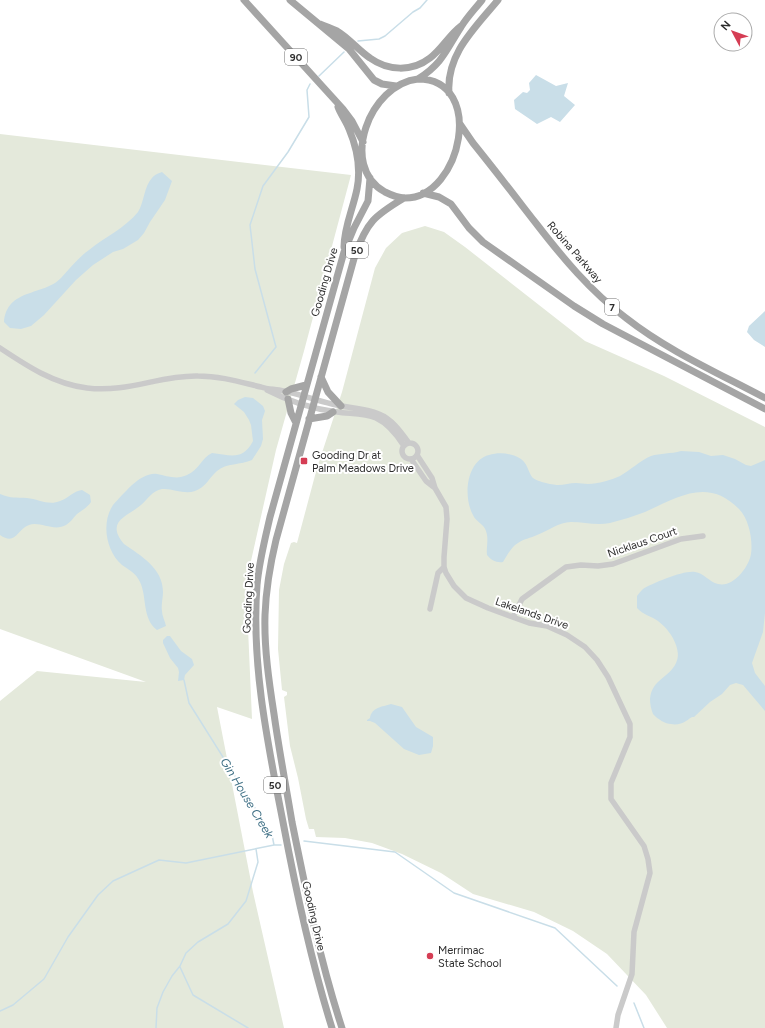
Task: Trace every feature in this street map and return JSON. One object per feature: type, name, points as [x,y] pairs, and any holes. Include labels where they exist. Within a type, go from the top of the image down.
[{"type":"main road","name":"90","points":[[244,0],[336,101],[352,121],[363,142],[364,163],[370,178],[383,191],[404,198]]},
{"type":"main road","points":[[290,0],[349,49],[374,80],[382,84],[396,86]]},
{"type":"main road","points":[[418,79],[441,61],[462,26],[482,0]]},
{"type":"main road","points":[[450,93],[449,73],[456,54],[498,0]]},
{"type":"main road","points":[[320,24],[336,31],[375,62],[385,66],[398,68],[409,68],[426,61],[434,55],[454,32],[462,26]]},
{"type":"main road","points":[[363,142],[368,123],[374,109],[396,86],[408,80],[418,79],[435,81],[450,93],[457,107],[460,124],[457,148],[449,167],[434,186],[423,193],[404,198]]},
{"type":"main road","points":[[336,101],[351,134],[358,163],[357,188],[344,234],[344,252]]},
{"type":"main road","name":"Robina Parkway","points":[[460,124],[473,143],[566,260],[584,281],[610,306],[640,329],[663,344],[765,398]]},
{"type":"main road","name":"Gooding Drive","points":[[332,1028],[314,964],[287,847],[265,724],[256,645],[256,601],[262,551],[306,385],[344,252],[368,201],[370,178]]},
{"type":"main road","name":"7","points":[[423,193],[439,197],[447,201],[457,211],[469,228],[483,242],[589,316],[765,409]]},
{"type":"main road","name":"Gooding Drive","points":[[342,1028],[319,946],[297,847],[282,769],[265,636],[266,598],[271,560],[355,255],[369,224],[378,215],[404,198]]},
{"type":"main road","points":[[321,377],[328,392],[341,406]]},
{"type":"main road","points":[[296,423],[291,413],[287,396],[291,389],[306,385]]},
{"type":"main road","points":[[309,419],[327,416],[333,412]]},
{"type":"street","points":[[0,348],[29,367],[48,377],[86,388],[121,389],[179,377],[216,377],[232,380],[263,388],[277,395],[313,403],[333,412],[364,415],[376,418],[396,433],[404,446]]},
{"type":"street","points":[[313,403],[366,410],[380,414],[392,422],[409,443],[414,444],[418,448],[417,455],[432,478],[435,488]]},
{"type":"street","points":[[409,443],[404,446],[402,451],[404,455],[407,458],[412,459],[426,481],[435,488]]},
{"type":"street","points":[[412,459],[417,455]]},
{"type":"street","name":"Lakelands Drive","points":[[435,488],[446,507],[447,519],[444,567],[454,586],[466,598],[513,617],[554,629],[567,635],[585,647],[597,660],[608,677],[630,724],[630,737],[611,783],[611,799],[644,846],[648,855],[650,872],[634,932],[632,974],[618,1016],[616,1028]]},
{"type":"street","name":"Nicklaus Court","points":[[513,617],[522,599],[566,567],[582,564],[598,566],[614,564],[681,539],[703,536]]},
{"type":"street","points":[[430,609],[438,573],[444,567]]},
{"type":"shaded area","points":[[0,134],[351,175],[276,450],[246,583],[252,719],[217,707],[253,892],[284,1028],[0,1028],[0,701],[37,671],[146,682],[0,629]]},
{"type":"shaded area","points":[[425,226],[444,232],[465,247],[585,341],[664,376],[765,427],[765,1028],[667,1028],[646,995],[607,954],[573,931],[534,912],[473,894],[441,873],[402,854],[372,843],[345,838],[316,837],[314,829],[309,829],[290,746],[284,697],[287,695],[287,692],[282,690],[278,649],[279,590],[284,564],[291,543],[297,543],[317,468],[342,392],[375,268],[386,248],[402,233]]},
{"type":"water","points":[[536,75],[556,86],[568,83],[564,96],[575,105],[560,122],[551,117],[537,124],[515,109],[514,100],[523,92],[527,93],[530,90],[529,83]]},
{"type":"water","points":[[162,172],[172,181],[165,200],[138,240],[123,249],[113,252],[93,265],[76,280],[44,315],[31,326],[21,329],[10,328],[4,322],[7,311],[12,303],[27,294],[54,284],[85,253],[133,218],[140,208],[149,181],[154,176]]},
{"type":"water","points":[[765,311],[765,347],[754,340],[747,332],[749,326]]},
{"type":"water","points":[[245,397],[253,398],[263,406],[265,411],[262,420],[263,439],[261,446],[252,460],[221,468],[202,487],[195,491],[187,492],[166,489],[159,490],[153,493],[141,505],[120,520],[117,525],[119,536],[124,544],[144,558],[155,569],[159,576],[163,592],[162,613],[166,626],[157,630],[149,620],[142,588],[138,579],[130,570],[122,565],[112,552],[109,545],[106,528],[109,512],[113,505],[127,490],[144,476],[157,474],[180,477],[195,470],[206,457],[212,453],[236,455],[245,452],[253,441],[251,425],[244,412],[234,404],[238,400]]},
{"type":"water","points":[[681,451],[699,452],[711,456],[723,455],[751,466],[765,460],[765,613],[763,632],[752,663],[755,673],[765,686],[765,711],[743,685],[736,683],[730,685],[722,694],[710,702],[694,717],[683,723],[669,724],[653,714],[650,699],[651,692],[654,687],[676,663],[678,656],[677,647],[671,635],[664,626],[637,608],[637,596],[648,586],[690,572],[698,573],[718,584],[729,583],[735,580],[744,570],[751,554],[751,536],[748,524],[739,509],[727,499],[716,494],[704,492],[693,493],[681,496],[645,512],[610,523],[562,523],[520,542],[511,549],[503,562],[496,562],[487,555],[486,531],[473,515],[468,499],[468,490],[471,472],[475,464],[481,459],[493,454],[501,453],[514,455],[525,463],[532,477],[536,480],[558,485],[576,483],[592,484],[604,482],[620,476],[651,456]]},
{"type":"water","points":[[82,490],[90,495],[91,502],[66,525],[61,527],[52,527],[33,524],[25,527],[16,536],[10,539],[0,535],[0,494],[4,496],[27,498],[52,503],[63,500]]},
{"type":"water","points":[[167,636],[170,636],[181,651],[192,659],[194,665],[185,675],[184,680],[178,681],[178,668],[170,658],[163,643],[163,640]]},
{"type":"water","points":[[391,704],[402,707],[416,727],[433,737],[431,753],[419,755],[404,749],[375,723],[367,721],[375,710]]},
{"type":"waterway","name":"Gin House Creek","points":[[358,41],[379,39],[385,36],[413,12],[420,8],[427,0]]},
{"type":"waterway","name":"Gin House Creek","points":[[319,76],[344,52]]},
{"type":"waterway","name":"Gin House Creek","points":[[255,373],[276,347],[255,269],[250,225],[263,186],[288,152],[309,117],[307,90],[310,84]]},
{"type":"waterway","name":"Gin House Creek","points":[[0,1011],[13,1005],[44,979],[68,937],[98,895],[113,881],[159,860],[186,863],[274,845],[272,835],[189,703],[184,680]]},
{"type":"waterway","points":[[304,841],[395,852],[454,893],[555,928],[617,986]]},
{"type":"waterway","name":"Gin House Creek","points":[[274,845],[281,845]]},
{"type":"waterway","points":[[156,1028],[157,1008],[163,992],[172,976],[180,966],[186,953],[198,942],[228,924],[246,901],[258,862],[256,849]]},
{"type":"waterway","points":[[180,967],[193,995],[248,1028]]},
{"type":"waterway","points":[[634,1003],[644,1028]]},
{"type":"place","name":"Gooding Dr at Palm Meadows Drive","points":[[304,461]]},
{"type":"place","name":"Merrimac State School","points":[[430,956]]}]
